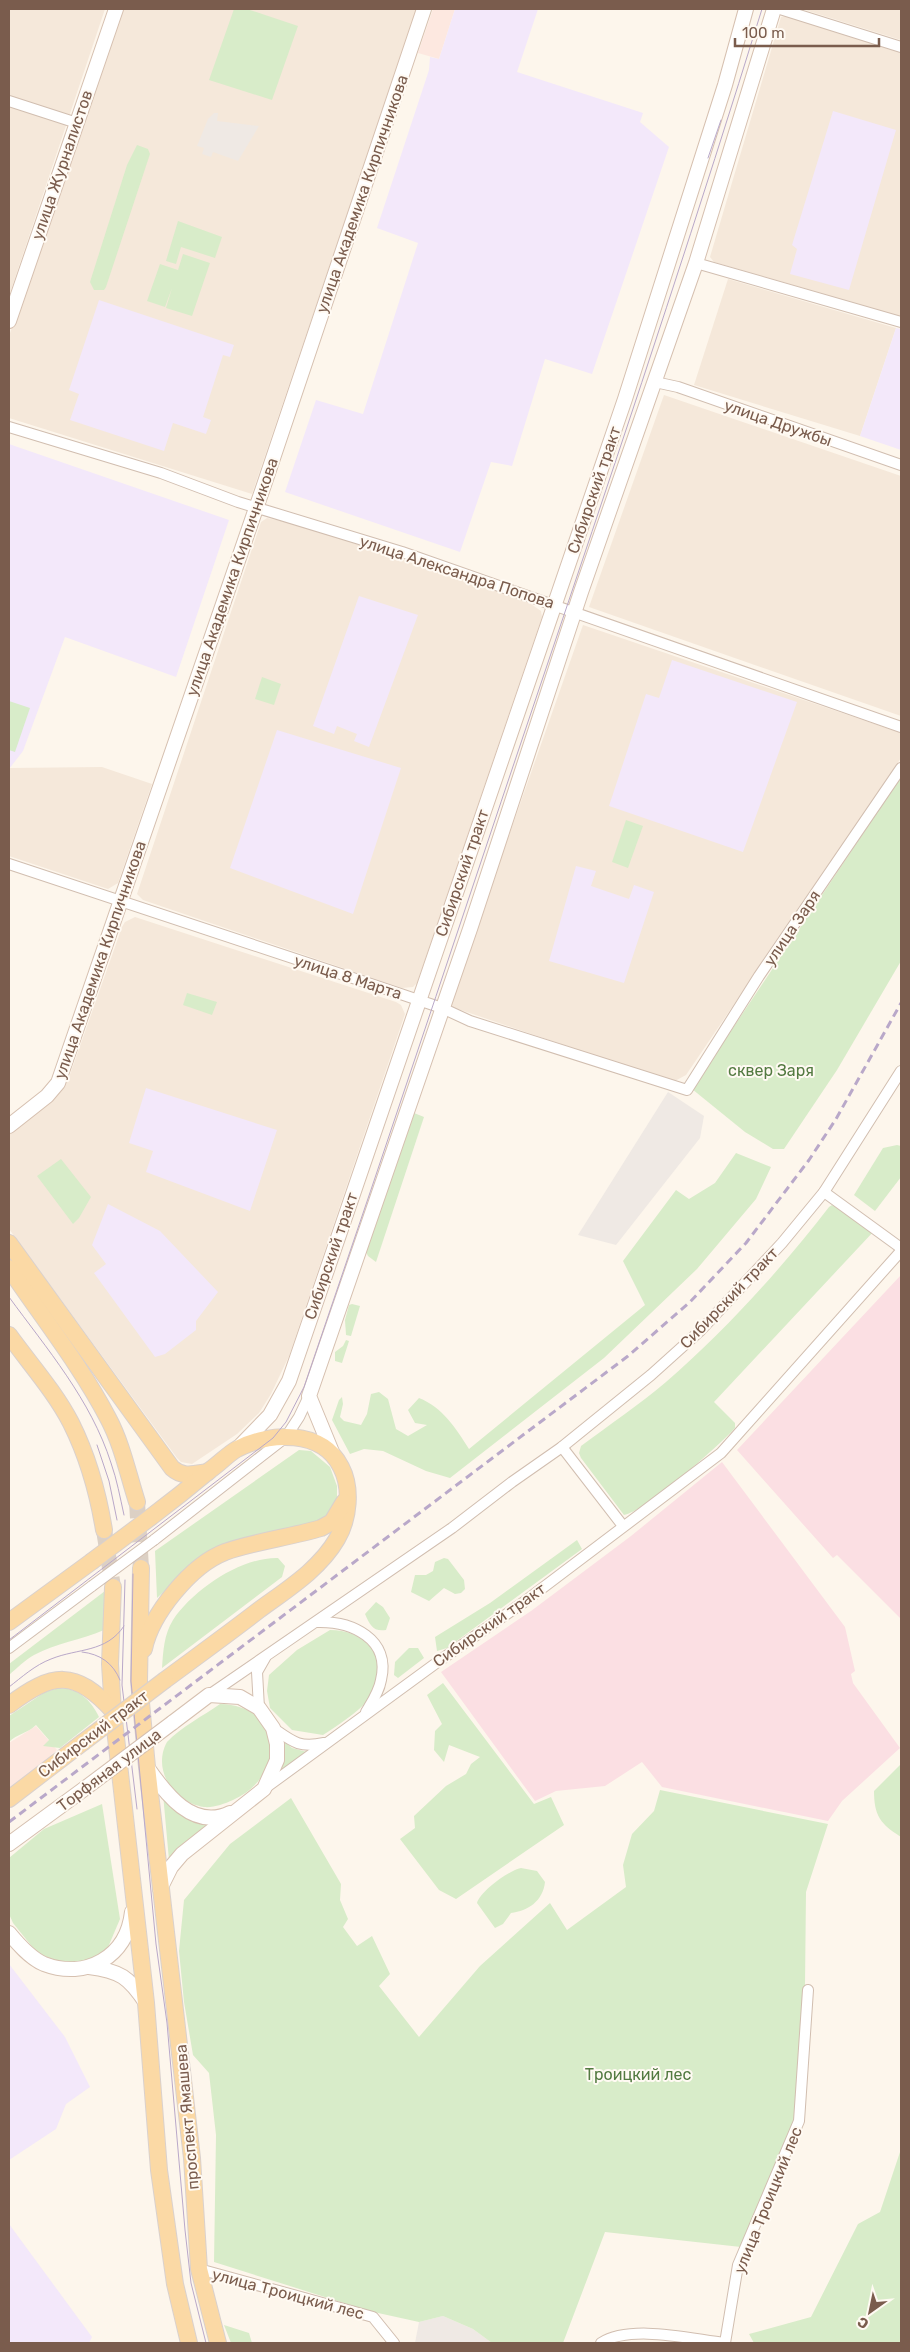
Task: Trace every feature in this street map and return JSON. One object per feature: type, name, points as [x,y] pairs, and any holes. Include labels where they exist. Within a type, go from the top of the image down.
[{"type":"main road","name":"улица Журналистов","points":[[9,322],[116,9]]},
{"type":"main road","name":"улица Академика Кирпичникова","points":[[9,1126],[47,1096],[58,1083],[256,508],[424,9]]},
{"type":"main road","name":"Сибирский тракт","points":[[9,1622],[151,1517],[237,1449],[270,1415],[289,1382],[634,371],[725,85],[746,9]]},
{"type":"main road","name":"Сибирский тракт","points":[[9,1799],[301,1579],[324,1558],[337,1540],[343,1526],[347,1496],[345,1474],[332,1452],[309,1396],[575,611],[696,263],[774,9]]},
{"type":"main road","points":[[9,1243],[172,1468],[179,1474],[188,1475],[208,1472]]},
{"type":"main road","points":[[9,1268],[88,1385],[109,1420],[137,1502]]},
{"type":"main road","points":[[9,1335],[52,1392],[70,1422],[85,1453],[104,1530]]},
{"type":"main road","points":[[237,1449],[265,1440],[286,1437],[308,1439],[332,1452]]},
{"type":"main road","points":[[139,1681],[148,1634],[164,1606],[184,1580],[224,1552],[321,1528],[332,1522],[341,1510],[347,1496]]},
{"type":"main road","name":"проспект Ямашева","points":[[141,1568],[139,1681],[160,1889],[192,2158],[199,2269],[218,2343]]},
{"type":"main road","name":"проспект Ямашева","points":[[113,1587],[110,1651],[113,1711],[146,2003],[159,2170],[174,2284],[189,2343]]},
{"type":"main road","points":[[9,1705],[27,1691],[46,1682],[62,1679],[86,1685],[113,1711]]},
{"type":"main road","name":"Сибирский тракт","points":[[209,1695],[240,1697],[259,1708],[273,1728],[277,1744],[277,1760],[264,1789],[239,1808]]},
{"type":"main road","name":"Торфяная улица","points":[[9,1844],[209,1695]]},
{"type":"main road","name":"проспект Ямашева","points":[[148,1767],[164,1791],[183,1809],[213,1817],[239,1808]]},
{"type":"main road","points":[[160,1889],[171,1867],[182,1854],[239,1808]]},
{"type":"main road","points":[[88,1967],[106,1960],[116,1951],[130,1930],[134,1892]]},
{"type":"main road","points":[[9,1933],[20,1946],[42,1963],[64,1969],[88,1967],[110,1970],[123,1975],[146,2003]]},
{"type":"street","points":[[780,9],[901,46]]},
{"type":"street","points":[[9,101],[77,123]]},
{"type":"street","points":[[696,263],[901,322]]},
{"type":"street","name":"улица Дружбы","points":[[655,382],[678,387],[901,465]]},
{"type":"street","name":"улица Александра Попова","points":[[9,427],[161,474],[256,508],[402,552],[575,611],[901,727]]},
{"type":"street","name":"улица Заря","points":[[687,1090],[759,976],[901,768]]},
{"type":"street","name":"улица 8 Марта","points":[[9,864],[442,1008],[470,1021],[687,1090]]},
{"type":"street","name":"Сибирский тракт","points":[[209,1695],[266,1655],[318,1622],[562,1447],[651,1375],[701,1330],[782,1243],[824,1192],[901,1071]]},
{"type":"street","points":[[824,1192],[901,1249]]},
{"type":"street","name":"Сибирский тракт","points":[[264,1789],[505,1616],[721,1453],[901,1249]]},
{"type":"street","name":"Сибирский тракт","points":[[9,1648],[154,1540],[286,1437],[299,1417],[309,1396]]},
{"type":"street","points":[[562,1447],[623,1526]]},
{"type":"street","points":[[318,1622],[354,1626],[377,1647],[382,1662],[382,1680],[375,1697],[362,1717]]},
{"type":"street","points":[[259,1708],[257,1672],[266,1655]]},
{"type":"street","name":"Сибирский тракт","points":[[273,1728],[292,1742],[306,1746],[328,1742]]},
{"type":"street","name":"улица Троицкий лес","points":[[601,2343],[621,2335],[641,2334],[725,2343],[738,2264],[799,2121],[808,1990]]},
{"type":"street","name":"улица Троицкий лес","points":[[199,2269],[373,2317],[394,2343]]},
{"type":"shaded area","points":[[9,9],[105,9],[9,296]]},
{"type":"shaded area","points":[[121,9],[417,9],[252,494],[9,418],[9,336]]},
{"type":"shaded area","points":[[433,9],[455,9],[439,59],[418,53]]},
{"type":"shaded area","points":[[455,9],[538,9],[517,72],[643,113],[640,122],[669,147],[592,374],[545,359],[512,466],[491,462],[460,552],[285,492],[316,400],[363,414],[418,243],[377,228],[429,70],[430,57],[439,59]]},
{"type":"shaded area","points":[[802,9],[901,9],[901,40]]},
{"type":"shaded area","points":[[785,16],[901,51],[901,317],[714,262],[710,257],[781,17]]},
{"type":"shaded area","points":[[833,111],[896,130],[849,290],[790,274],[797,249],[792,245]]},
{"type":"shaded area","points":[[214,113],[218,113],[217,121],[259,126],[238,161],[213,152],[211,157],[202,154],[204,148],[197,146],[208,119]]},
{"type":"shaded area","points":[[728,279],[896,328],[860,436],[694,385]]},
{"type":"shaded area","points":[[99,300],[234,345],[230,357],[223,355],[203,417],[211,420],[206,434],[173,423],[164,451],[70,420],[79,394],[69,390]]},
{"type":"shaded area","points":[[896,328],[901,329],[901,450],[860,436]]},
{"type":"shaded area","points":[[664,395],[901,476],[901,716],[589,607]]},
{"type":"shaded area","points":[[9,444],[229,520],[176,677],[65,637],[23,751],[9,769]]},
{"type":"shaded area","points":[[267,518],[300,525],[528,602],[541,611],[542,617],[417,983],[413,987],[402,988],[143,900],[137,894],[261,522]]},
{"type":"shaded area","points":[[359,596],[418,615],[369,747],[354,741],[357,734],[337,726],[334,734],[313,726]]},
{"type":"shaded area","points":[[583,625],[901,733],[901,758],[686,1075],[673,1082],[449,1006]]},
{"type":"shaded area","points":[[672,660],[797,702],[743,852],[609,806],[646,694],[659,698]]},
{"type":"shaded area","points":[[277,730],[401,768],[353,914],[230,868]]},
{"type":"shaded area","points":[[102,767],[152,784],[118,883],[108,889],[9,856],[9,768]]},
{"type":"shaded area","points":[[576,866],[596,871],[591,886],[629,899],[634,885],[654,892],[624,983],[549,961]]},
{"type":"shaded area","points":[[135,917],[396,1002],[401,1005],[405,1014],[289,1356],[271,1394],[259,1413],[237,1434],[192,1464],[181,1462],[177,1458],[9,1229],[9,1133],[54,1100],[68,1080],[122,927],[125,922]]},
{"type":"shaded area","points":[[146,1088],[277,1130],[250,1211],[146,1172],[153,1151],[129,1143]]},
{"type":"shaded area","points":[[668,1092],[704,1116],[700,1138],[616,1245],[578,1235]]},
{"type":"shaded area","points":[[108,1204],[160,1231],[218,1292],[196,1321],[196,1330],[165,1354],[155,1357],[94,1273],[106,1264],[92,1245]]},
{"type":"shaded area","points":[[901,1275],[901,1619],[837,1555],[833,1558],[737,1450]]},
{"type":"shaded area","points":[[722,1462],[845,1627],[855,1671],[851,1674],[853,1683],[900,1748],[842,1801],[828,1821],[662,1787],[642,1762],[605,1786],[556,1791],[535,1801],[441,1672],[531,1611],[631,1536]]},
{"type":"shaded area","points":[[36,1726],[57,1750],[9,1791],[9,1743]]},
{"type":"shaded area","points":[[9,1964],[65,2037],[90,2087],[66,2104],[56,2129],[9,2160]]},
{"type":"shaded area","points":[[9,2224],[92,2337],[89,2343],[9,2343]]},
{"type":"shaded area","points":[[443,2316],[473,2329],[492,2343],[415,2343],[419,2322]]},
{"type":"green space","points":[[234,9],[247,9],[298,26],[272,100],[209,80]]},
{"type":"green space","points":[[137,145],[148,149],[150,154],[106,287],[104,290],[94,290],[90,282],[127,165]]},
{"type":"green space","points":[[178,221],[222,237],[215,258],[181,247],[176,264],[166,261]]},
{"type":"green space","points":[[183,254],[210,263],[192,316],[166,308],[172,288],[165,307],[147,301],[160,264],[178,270]]},
{"type":"green space","points":[[262,677],[281,684],[274,705],[255,699]]},
{"type":"green space","points":[[9,701],[30,708],[15,752],[9,750]]},
{"type":"green space","name":"сквер Заря","points":[[901,777],[901,961],[837,1070],[784,1149],[773,1149],[745,1132],[692,1089]]},
{"type":"green space","points":[[626,820],[643,826],[628,868],[612,862]]},
{"type":"green space","points":[[187,993],[217,1002],[212,1015],[183,1005]]},
{"type":"green space","points":[[414,1113],[424,1117],[376,1262],[366,1252]]},
{"type":"green space","points":[[901,1146],[901,1177],[875,1211],[854,1195],[883,1148]]},
{"type":"green space","points":[[736,1153],[771,1167],[756,1199],[697,1269],[604,1358],[450,1478],[426,1471],[383,1451],[364,1449],[350,1454],[332,1420],[339,1400],[342,1397],[343,1404],[340,1417],[344,1421],[361,1425],[367,1414],[371,1394],[379,1392],[388,1399],[396,1429],[408,1436],[427,1425],[415,1423],[408,1410],[419,1398],[442,1413],[454,1426],[469,1449],[645,1305],[623,1261],[676,1190],[689,1199],[715,1183]]},
{"type":"green space","points":[[61,1159],[91,1197],[79,1218],[73,1224],[37,1176]]},
{"type":"green space","points":[[832,1205],[874,1231],[714,1402],[735,1423],[735,1428],[714,1449],[664,1491],[648,1503],[624,1515],[581,1458],[579,1453],[581,1446],[635,1407],[688,1363],[731,1321]]},
{"type":"green space","points":[[349,1305],[360,1306],[351,1336],[346,1335],[345,1320]]},
{"type":"green space","points":[[346,1340],[349,1341],[342,1363],[335,1361],[335,1352],[343,1346]]},
{"type":"green space","points":[[299,1450],[311,1451],[330,1467],[337,1486],[337,1502],[320,1523],[206,1552],[157,1598],[155,1551]]},
{"type":"green space","points":[[577,1540],[582,1549],[447,1648],[437,1651],[435,1637],[490,1603]]},
{"type":"green space","points":[[278,1558],[285,1566],[282,1577],[162,1668],[165,1643],[170,1625],[193,1598],[219,1577],[234,1569],[264,1559]]},
{"type":"green space","points":[[444,1558],[448,1559],[464,1580],[465,1589],[461,1593],[455,1594],[444,1588],[429,1601],[411,1592],[415,1575],[426,1575],[433,1571],[435,1562]]},
{"type":"green space","points":[[105,1591],[104,1630],[42,1651],[27,1659],[9,1675],[9,1664]]},
{"type":"green space","points":[[376,1602],[383,1607],[390,1618],[386,1630],[378,1630],[372,1627],[365,1614]]},
{"type":"green space","points":[[330,1630],[352,1634],[369,1646],[378,1663],[378,1673],[373,1693],[359,1709],[323,1735],[292,1730],[270,1708],[267,1691],[269,1675],[297,1650]]},
{"type":"green space","points":[[409,1648],[418,1648],[424,1658],[398,1678],[394,1675],[395,1662]]},
{"type":"green space","points":[[443,1683],[534,1804],[551,1797],[564,1825],[456,1899],[439,1890],[400,1839],[415,1828],[414,1816],[446,1786],[466,1774],[471,1764],[480,1757],[449,1745],[444,1762],[434,1750],[435,1731],[442,1724],[427,1695]]},
{"type":"green space","points":[[59,1688],[72,1690],[83,1696],[92,1705],[99,1717],[60,1748],[43,1746],[49,1740],[36,1725],[9,1742],[9,1716],[45,1692]]},
{"type":"green space","points":[[220,1704],[241,1707],[256,1716],[266,1728],[270,1743],[269,1759],[263,1775],[251,1789],[226,1803],[204,1807],[195,1805],[178,1795],[166,1780],[162,1762],[163,1752],[167,1742],[185,1727]]},
{"type":"green space","points":[[283,1740],[292,1748],[307,1752],[279,1772],[284,1750]]},
{"type":"green space","points":[[901,1764],[901,1837],[883,1823],[877,1813],[874,1791]]},
{"type":"green space","name":"Троицкий лес","points":[[660,1790],[828,1824],[806,1892],[805,1985],[796,2117],[741,2247],[605,2232],[563,2343],[492,2343],[473,2329],[443,2316],[419,2322],[369,2311],[214,2262],[216,2135],[209,2073],[193,2055],[184,2002],[179,1951],[184,1900],[230,1844],[291,1798],[341,1884],[340,1900],[348,1919],[343,1927],[357,1946],[372,1936],[390,1974],[379,1986],[419,2037],[480,1966],[550,1903],[567,1930],[626,1887],[623,1865],[632,1834],[654,1811]]},
{"type":"green space","points":[[163,1794],[219,1820],[169,1860]]},
{"type":"green space","points":[[102,1804],[120,1919],[106,1952],[89,1962],[68,1964],[38,1954],[13,1923],[9,1914],[9,1858],[44,1829]]},
{"type":"green space","points":[[521,1868],[537,1871],[545,1882],[544,1889],[534,1904],[523,1910],[511,1913],[503,1924],[495,1928],[477,1903],[484,1893],[496,1882],[509,1873]]},
{"type":"green space","points":[[901,2149],[901,2343],[754,2343],[749,2334],[811,2317],[858,2224],[880,2212]]},
{"type":"green space","points":[[224,2325],[249,2333],[252,2343],[231,2343]]},
{"type":"tunnel","points":[[137,1502],[141,1568]]},
{"type":"tunnel","points":[[104,1530],[113,1587]]},
{"type":"tram line","points":[[9,1640],[273,1438],[286,1422],[304,1387],[642,382],[762,9]]},
{"type":"tram line","points":[[708,158],[721,120]]},
{"type":"tram line","points":[[9,1297],[67,1376],[92,1418],[113,1469],[124,1515]]},
{"type":"tram line","points":[[97,1445],[109,1481],[117,1520]]},
{"type":"tram line","points":[[133,1574],[131,1681],[156,1944],[167,2023],[191,2283],[206,2343]]},
{"type":"tram line","points":[[125,1580],[122,1685],[137,1809]]},
{"type":"tram line","points":[[9,1687],[40,1664],[109,1641],[124,1626]]},
{"type":"tram line","points":[[82,1652],[105,1660],[114,1669],[120,1680]]},
{"type":"railway","points":[[9,1822],[628,1356],[690,1302],[746,1243],[809,1160],[836,1119],[901,1003]]}]
